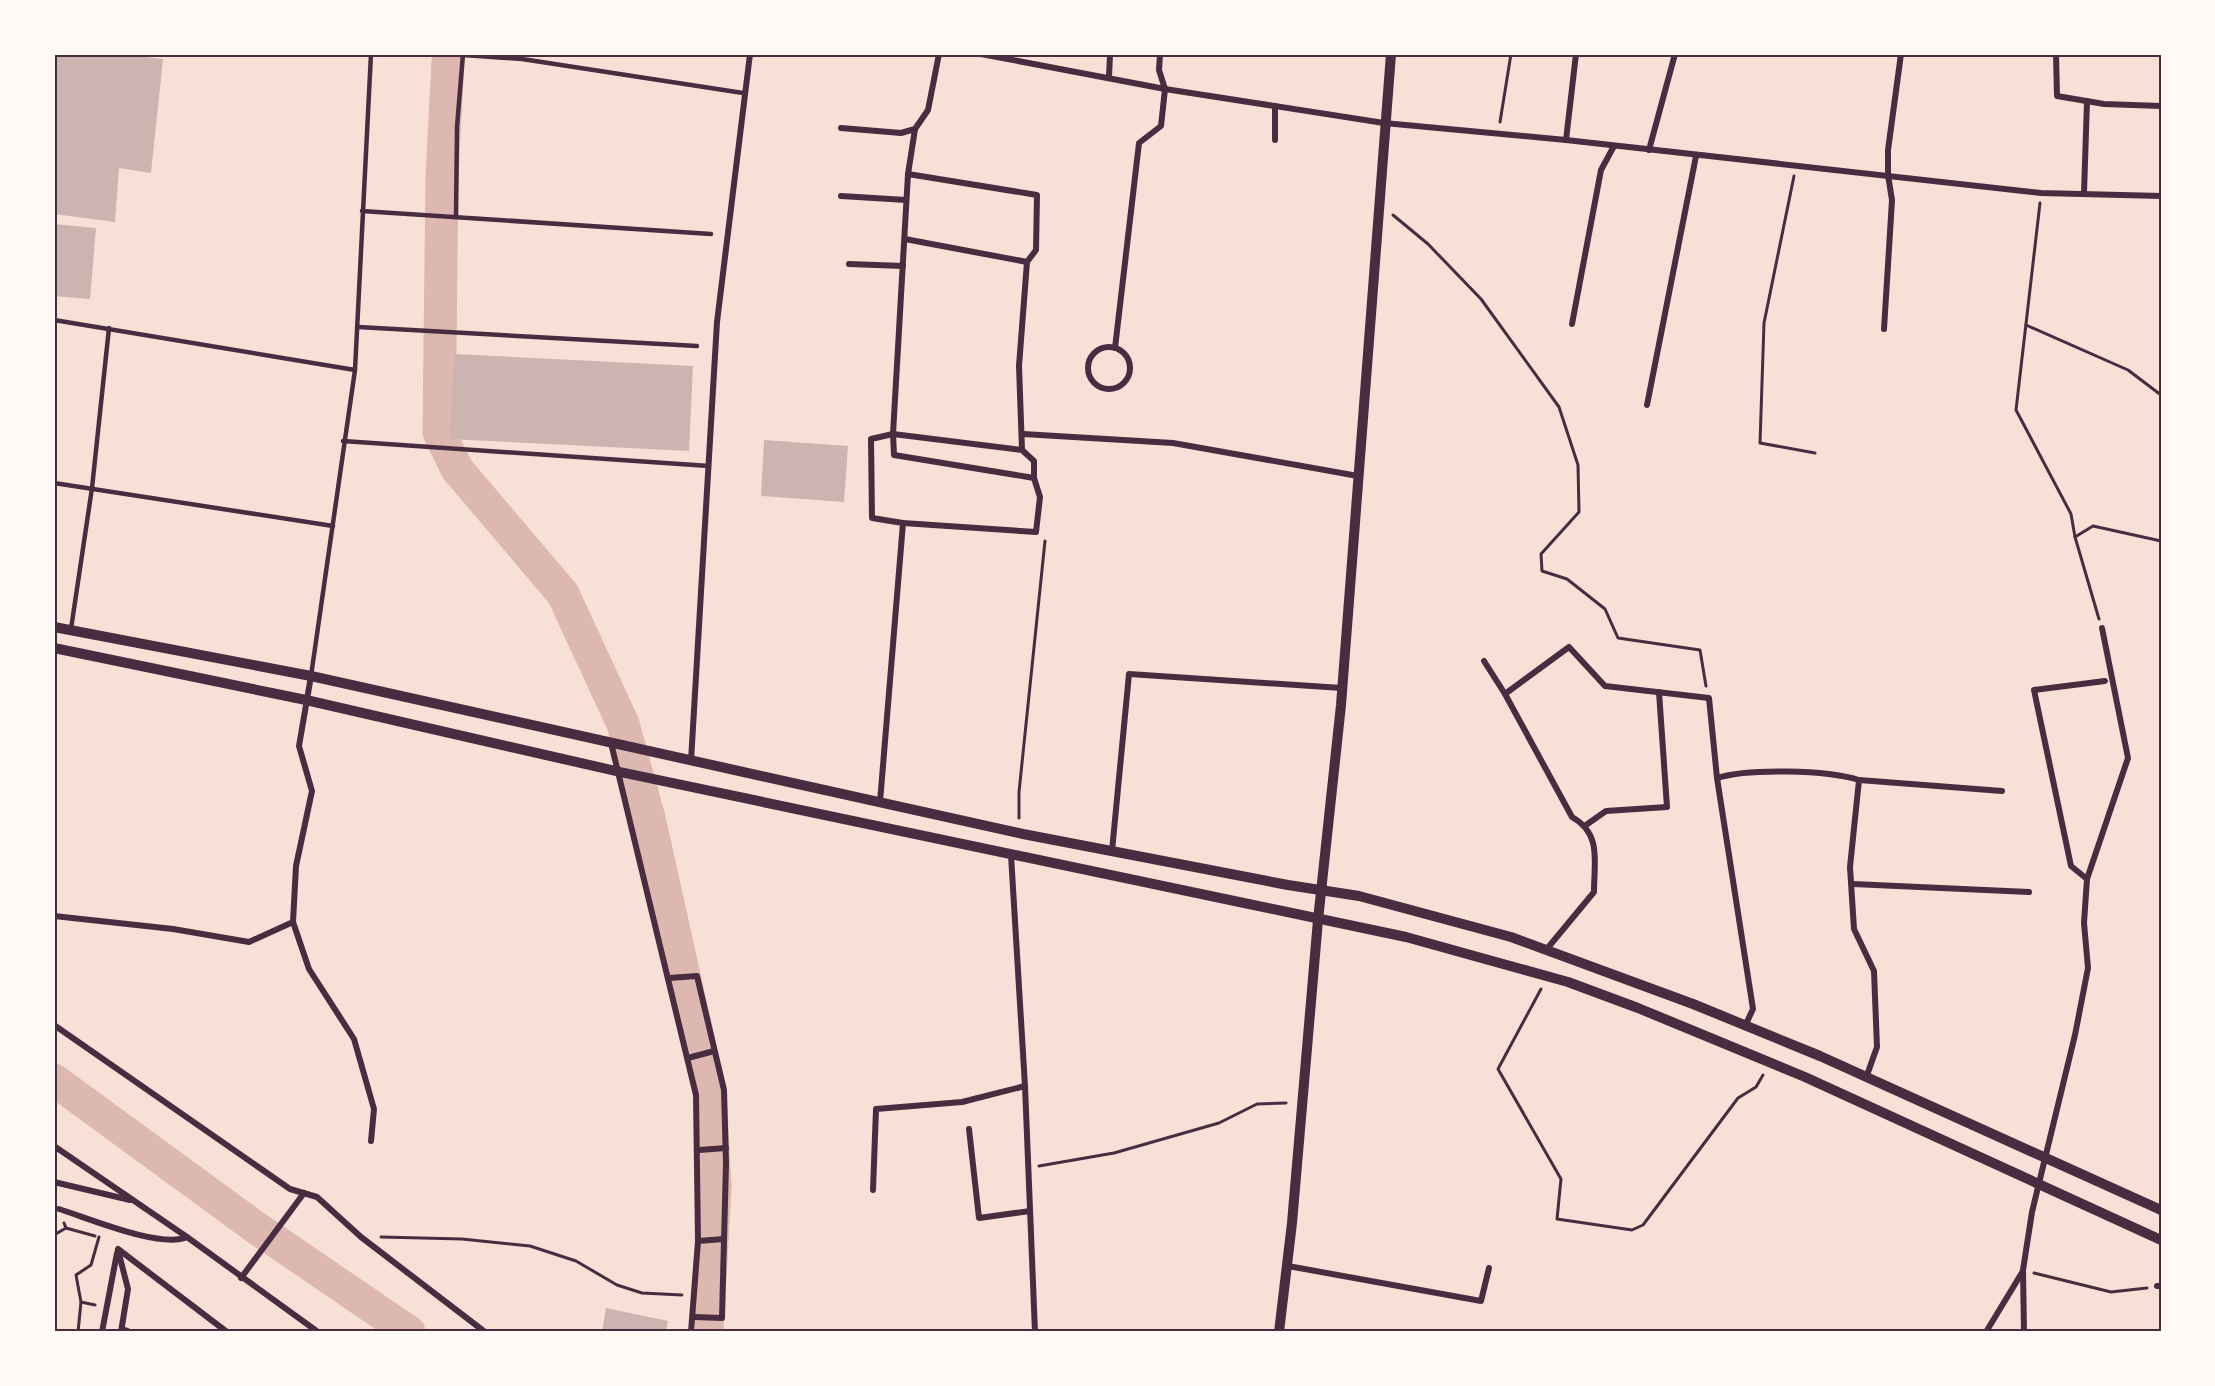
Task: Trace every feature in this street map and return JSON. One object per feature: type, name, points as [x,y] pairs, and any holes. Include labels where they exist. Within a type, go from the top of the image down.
[{"type":"street","points":[[691,761],[717,322],[743,93],[750,54]]},
{"type":"street","points":[[939,54],[928,110],[915,129],[908,174],[893,434],[894,455],[1034,477]]},
{"type":"street","points":[[981,54],[1109,76],[1165,89],[1384,123],[1566,140],[2041,193],[2161,196]]},
{"type":"street","points":[[1109,76],[1110,54]]},
{"type":"street","points":[[1115,348],[1139,143],[1161,126],[1165,89],[1159,70],[1160,54]]},
{"type":"street","points":[[1279,1332],[1288,1266],[1318,921],[1342,688],[1391,54]]},
{"type":"street","points":[[1566,140],[1576,54]]},
{"type":"street","points":[[1649,150],[1675,54]]},
{"type":"street","points":[[1884,329],[1892,200],[1888,176],[1888,150],[1901,54]]},
{"type":"street","points":[[2056,54],[2057,96],[2087,101],[2161,106]]},
{"type":"street","points":[[2084,193],[2087,101]]},
{"type":"street","points":[[1275,106],[1275,140]]},
{"type":"street","points":[[841,128],[901,133],[915,129]]},
{"type":"street","points":[[1572,324],[1601,170],[1614,146]]},
{"type":"street","points":[[1647,405],[1696,156]]},
{"type":"street","points":[[908,174],[1036,195],[1036,250],[1027,262],[1019,366],[1022,450]]},
{"type":"street","points":[[841,196],[906,200]]},
{"type":"street","points":[[905,239],[1027,262]]},
{"type":"street","points":[[849,264],[903,266]]},
{"type":"street","points":[[1115,348],[1128,358],[1130,372],[1124,384],[1106,389],[1091,378],[1089,362],[1099,350],[1115,348]]},
{"type":"street","points":[[893,434],[1022,450],[1034,461],[1034,477],[1040,497],[1036,532],[903,523],[872,518],[872,439],[893,434]]},
{"type":"street","points":[[1023,434],[1173,443],[1358,476]]},
{"type":"street","points":[[880,802],[903,523]]},
{"type":"street","points":[[54,627],[311,676],[646,752],[1112,851],[1288,885],[1359,896],[1511,937],[1745,1026],[2161,1210]]},
{"type":"street","points":[[2024,1332],[2023,1270],[2044,1157],[2075,1035],[2088,968],[2084,923],[2087,879],[2128,758],[2102,628]]},
{"type":"street","points":[[1505,694],[1569,647],[1605,686],[1709,698],[1717,778],[1753,1010],[1745,1026]]},
{"type":"street","points":[[54,648],[306,700],[622,773],[1318,921],[1406,937],[1548,977],[1638,1008],[1770,1063],[2161,1240]]},
{"type":"street","points":[[1484,661],[1505,694],[1572,817],[1586,825],[1594,840],[1594,892],[1546,950]]},
{"type":"street","points":[[1112,851],[1129,674],[1342,688]]},
{"type":"street","points":[[311,676],[299,746],[312,791],[296,866],[293,922],[309,969],[354,1039],[374,1109],[371,1141]]},
{"type":"street","points":[[2087,879],[2071,866],[2034,690],[2105,681]]},
{"type":"street","points":[[1586,825],[1606,811],[1667,807],[1659,692]]},
{"type":"street","points":[[615,744],[696,1095],[700,1150],[699,1240],[691,1332]]},
{"type":"street","points":[[1717,778],[1734,772],[1840,774],[1859,780],[2002,791]]},
{"type":"street","points":[[1859,780],[1850,867],[1853,884],[1854,929],[1874,971],[1877,1047],[1866,1078]]},
{"type":"street","points":[[1011,855],[1025,1086],[1035,1332]]},
{"type":"street","points":[[1853,884],[2029,892]]},
{"type":"street","points":[[54,916],[173,929],[249,942],[293,922]]},
{"type":"street","points":[[670,978],[697,976],[724,1089],[722,1318],[694,1317]]},
{"type":"street","points":[[54,1024],[290,1189],[317,1197],[361,1237],[485,1332]]},
{"type":"street","points":[[688,1058],[714,1051]]},
{"type":"street","points":[[873,1190],[876,1109],[962,1102],[1025,1086]]},
{"type":"street","points":[[969,1130],[979,1218],[1030,1211]]},
{"type":"street","points":[[54,1146],[187,1236],[241,1278],[318,1332]]},
{"type":"street","points":[[700,1150],[725,1148]]},
{"type":"street","points":[[54,1182],[134,1200]]},
{"type":"street","points":[[241,1278],[304,1193]]},
{"type":"street","points":[[59,1209],[135,1234],[178,1240],[187,1236]]},
{"type":"street","points":[[699,1240],[724,1239]]},
{"type":"street","points":[[102,1332],[118,1249]]},
{"type":"street","points":[[118,1249],[128,1289],[121,1330],[130,1332]]},
{"type":"street","points":[[118,1249],[227,1332]]},
{"type":"street","points":[[1288,1266],[1481,1301],[1489,1268]]},
{"type":"street","points":[[1986,1332],[2023,1270]]},
{"type":"lane","points":[[311,676],[355,370],[371,54]]},
{"type":"lane","points":[[455,218],[457,126],[463,54],[522,59],[743,93]]},
{"type":"lane","points":[[362,212],[711,234]]},
{"type":"lane","points":[[54,320],[355,370]]},
{"type":"lane","points":[[358,327],[697,346]]},
{"type":"lane","points":[[70,631],[92,488],[109,328]]},
{"type":"lane","points":[[343,441],[709,466]]},
{"type":"lane","points":[[54,483],[333,526]]},
{"type":"path","points":[[1498,135],[1511,54]]},
{"type":"path","points":[[1797,166],[1764,323],[1760,443],[1815,453]]},
{"type":"path","points":[[2041,193],[2016,410],[2071,514],[2074,537],[2102,628]]},
{"type":"path","points":[[1378,202],[1428,244],[1481,299],[1559,407],[1578,465],[1579,512],[1541,554],[1542,571],[1568,579],[1605,609],[1618,638],[1700,650],[1709,698]]},
{"type":"path","points":[[2026,326],[2128,370],[2161,395]]},
{"type":"path","points":[[2074,537],[2093,526],[2161,541]]},
{"type":"path","points":[[1019,819],[1019,792],[1045,541]]},
{"type":"path","points":[[1548,977],[1498,1069],[1561,1179],[1557,1219],[1632,1230],[1643,1225],[1738,1098],[1756,1087],[1770,1063]]},
{"type":"path","points":[[1028,1167],[1114,1154],[1219,1123],[1257,1104],[1286,1102]]},
{"type":"path","points":[[54,1235],[66,1228]]},
{"type":"path","points":[[78,1332],[81,1302],[76,1275],[91,1265],[99,1237]]},
{"type":"path","points":[[361,1237],[462,1239],[530,1246],[576,1262],[617,1285],[642,1293],[695,1296]]},
{"type":"path","points":[[2023,1270],[2111,1292],[2159,1286]]},
{"type":"path","points":[[81,1302],[106,1308]]},
{"type":"building","points":[[54,54],[118,54],[163,59],[151,173],[119,168],[115,222],[54,214]]},
{"type":"building","points":[[54,224],[96,228],[90,299],[54,296]]},
{"type":"building","points":[[454,354],[693,366],[689,451],[450,439]]},
{"type":"building","points":[[764,440],[848,446],[844,502],[761,496]]},
{"type":"building","points":[[606,1308],[668,1321],[666,1332],[602,1332]]},
{"type":"waterway","points":[[448,61],[442,176],[439,432],[457,469],[563,594],[623,724],[649,818],[710,1092],[715,1187],[707,1332]]},
{"type":"waterway","points":[[54,1080],[255,1227],[409,1332]]}]
